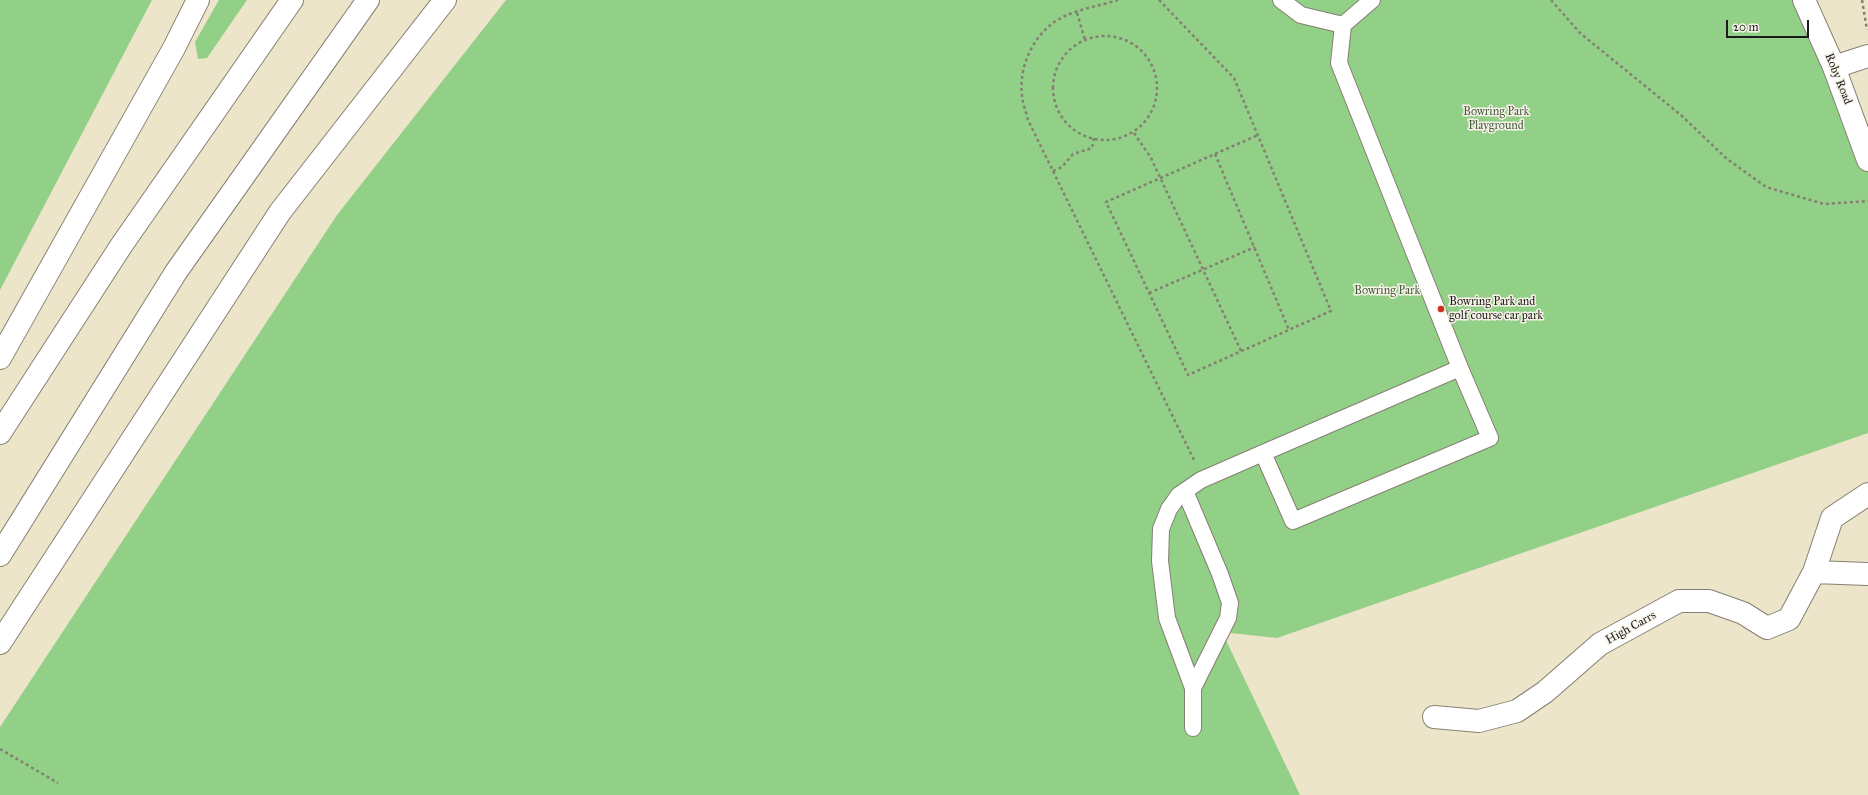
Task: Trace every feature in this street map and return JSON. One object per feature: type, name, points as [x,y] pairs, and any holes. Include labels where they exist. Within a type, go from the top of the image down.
[{"type":"main road","points":[[0,358],[170,54],[198,0]]},
{"type":"main road","points":[[0,433],[121,246],[292,0]]},
{"type":"main road","points":[[0,555],[176,272],[368,0]]},
{"type":"main road","points":[[0,643],[280,212],[445,0]]},
{"type":"main road","name":"Roby Road","points":[[1804,0],[1834,67],[1868,160]]},
{"type":"main road","points":[[1834,67],[1868,56]]},
{"type":"main road","name":"High Carrs","points":[[1434,717],[1479,721],[1517,711],[1545,692],[1600,644],[1679,601],[1709,602],[1743,613],[1767,628],[1789,619],[1814,572],[1832,518],[1868,494]]},
{"type":"main road","points":[[1814,572],[1868,574]]},
{"type":"lane","points":[[1281,0],[1301,15],[1343,25]]},
{"type":"lane","points":[[1263,453],[1293,521],[1490,438],[1460,368],[1339,63],[1343,25],[1372,0]]},
{"type":"lane","points":[[1193,728],[1193,688],[1167,618],[1160,561],[1162,529],[1169,509],[1178,495],[1201,480],[1460,368]]},
{"type":"lane","points":[[1184,491],[1220,574],[1230,603],[1228,618],[1193,688]]},
{"type":"path","points":[[1118,0],[1067,15],[1050,24],[1038,38],[1026,60],[1022,76],[1022,96],[1028,120],[1191,450],[1201,480]]},
{"type":"path","points":[[1159,0],[1234,78],[1258,135],[1332,311],[1188,375],[1106,202],[1258,135]]},
{"type":"path","points":[[1551,0],[1580,33],[1682,116],[1727,159],[1766,187],[1824,204],[1868,201]]},
{"type":"path","points":[[1862,0],[1868,37]]},
{"type":"path","points":[[1077,12],[1085,40]]},
{"type":"path","points":[[1096,36],[1114,36],[1131,42],[1145,53],[1154,69],[1158,87],[1155,104],[1146,120],[1134,133],[1117,139],[1101,140],[1085,136],[1071,127],[1060,114],[1054,99],[1053,82],[1057,66],[1066,52],[1079,42],[1085,40],[1096,36]]},
{"type":"path","points":[[1134,133],[1151,158],[1241,351]]},
{"type":"path","points":[[1053,171],[1062,167],[1073,154],[1092,148],[1094,138]]},
{"type":"path","points":[[1215,154],[1255,247],[1288,330]]},
{"type":"path","points":[[1149,293],[1255,247]]},
{"type":"path","points":[[0,749],[58,783]]},
{"type":"green space","points":[[0,0],[152,0],[0,290]]},
{"type":"green space","points":[[219,0],[247,0],[207,58],[198,59],[195,42]]},
{"type":"green space","points":[[506,0],[1804,0],[1868,160],[1868,433],[1277,638],[1222,632],[1300,795],[0,795],[0,727],[337,215]]},
{"type":"place","name":"Bowring Park and golf course car park","points":[[1441,309]]},
{"type":"park label","name":"Bowring Park Playground","points":[[1496,119]]},
{"type":"park label","name":"Bowring Park","points":[[1387,291]]}]
